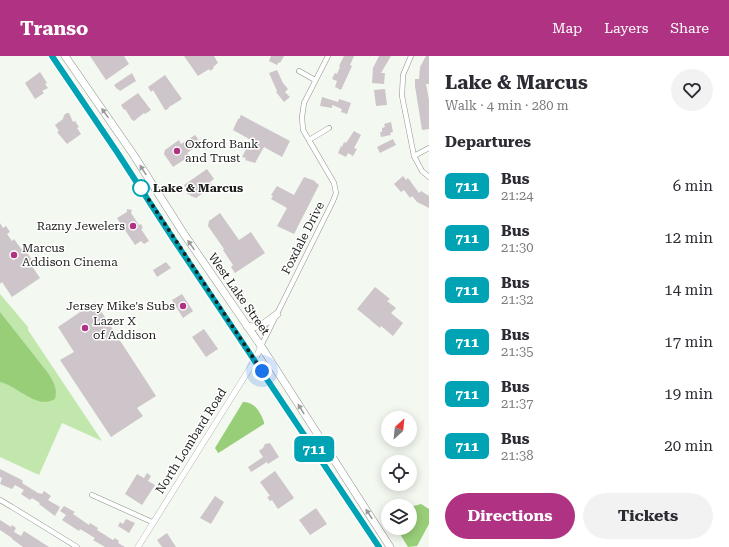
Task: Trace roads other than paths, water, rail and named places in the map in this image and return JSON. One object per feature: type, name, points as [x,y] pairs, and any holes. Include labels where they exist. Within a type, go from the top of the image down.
[{"type":"main road","name":"West Lake Street","points":[[52,56],[380,547]]},
{"type":"main road","name":"West Lake Street","points":[[65,56],[133,154],[184,234],[261,346],[390,547]]},
{"type":"main road","points":[[247,326],[261,326],[277,314]]},
{"type":"street","name":"Foxdale Drive","points":[[261,346],[336,193],[334,183],[303,130],[302,117],[304,103],[328,56]]},
{"type":"street","points":[[411,56],[403,75],[401,91],[414,156],[422,171],[429,177]]},
{"type":"street","points":[[299,70],[315,80]]},
{"type":"street","points":[[309,140],[329,128]]},
{"type":"street","points":[[414,156],[429,148]]},
{"type":"street","name":"North Lombard Road","points":[[140,546],[152,522],[255,360],[261,346]]},
{"type":"street","points":[[92,495],[152,522]]},
{"type":"street","points":[[0,500],[77,547]]},
{"type":"place","name":"Oxford Bank and Trust","points":[[177,151]]},
{"type":"place","name":"Lake & Marcus","points":[[141,188]]},
{"type":"place","name":"Razny Jewelers","points":[[133,226]]},
{"type":"place","name":"Marcus Addison Cinema","points":[[14,255]]},
{"type":"place","name":"Jersey Mike's Subs","points":[[183,306]]},
{"type":"place","name":"Lazer X of Addison","points":[[85,328]]}]
